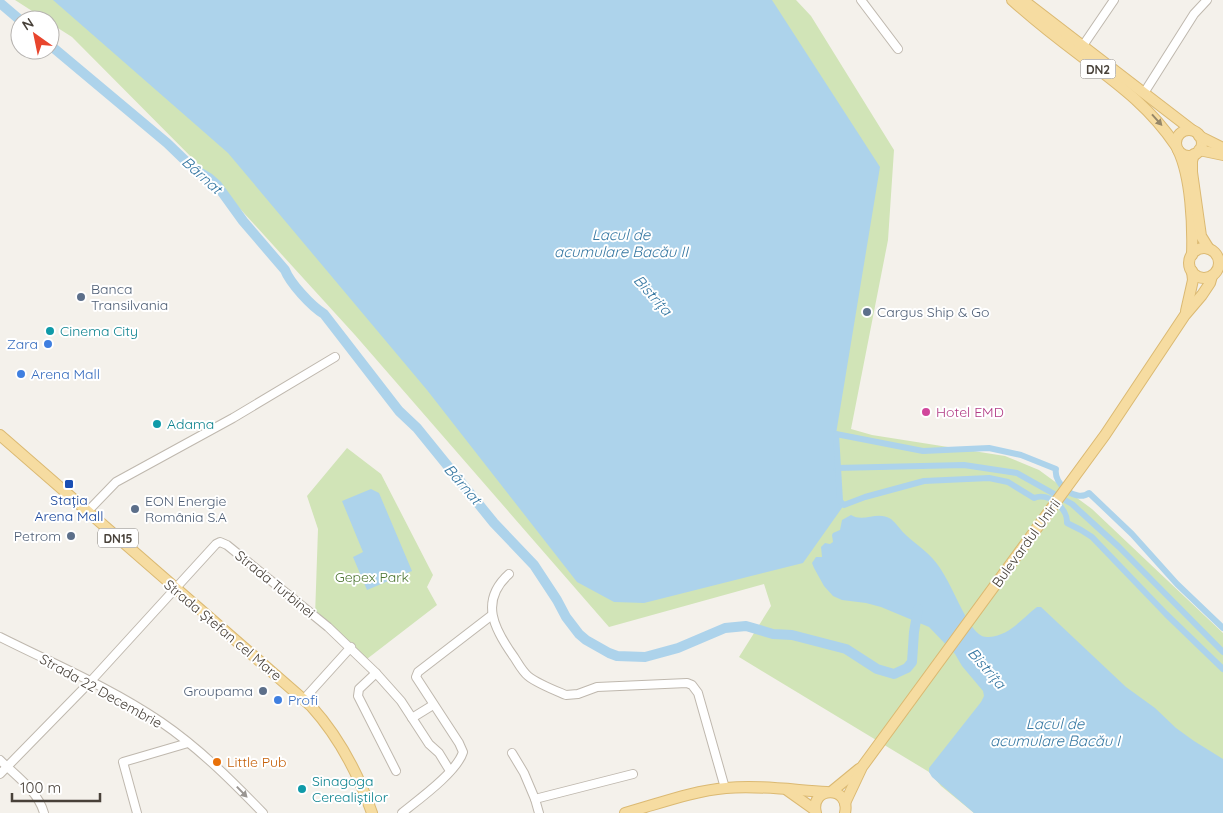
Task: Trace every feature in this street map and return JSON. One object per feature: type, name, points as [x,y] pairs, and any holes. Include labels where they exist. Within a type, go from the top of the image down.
[{"type":"main road","name":"DN2","points":[[1012,0],[1030,16],[1141,96]]},
{"type":"main road","name":"DN2","points":[[1022,0],[1141,96],[1177,148],[1185,172],[1193,230],[1190,263],[1192,271]]},
{"type":"main road","points":[[1141,96],[1196,133],[1223,148]]},
{"type":"main road","points":[[1196,133],[1183,131],[1176,141],[1177,148],[1185,155],[1196,152],[1223,154]]},
{"type":"main road","points":[[1196,133],[1201,143],[1196,152]]},
{"type":"main road","name":"DN2","points":[[1196,152],[1192,161],[1192,172],[1201,236],[1216,250],[1221,262],[1216,273],[1212,276]]},
{"type":"main road","points":[[1192,255],[1199,249],[1216,250]]},
{"type":"main road","points":[[1192,271],[1199,277],[1207,278],[1212,276]]},
{"type":"main road","name":"Bulevardul Unirii","points":[[1186,314],[1193,280],[1192,271]]},
{"type":"main road","name":"Bulevardul Unirii","points":[[845,810],[862,767],[1105,435],[1186,314],[1202,295],[1212,276]]},
{"type":"main road","name":"Strada Ștefan cel Mare","points":[[0,435],[304,699],[325,722],[346,753],[372,813]]},
{"type":"main road","name":"Bulevardul Unirii","points":[[829,792],[862,767]]},
{"type":"main road","points":[[625,813],[682,797],[725,788],[758,787],[829,792]]},
{"type":"main road","points":[[786,789],[815,812]]},
{"type":"main road","name":"DN2","points":[[815,812],[816,801],[819,797],[829,792],[842,797],[845,810]]},
{"type":"street","points":[[861,0],[898,49]]},
{"type":"street","points":[[1082,47],[1114,0]]},
{"type":"street","points":[[1141,96],[1191,18],[1207,0]]},
{"type":"street","points":[[88,512],[116,482],[233,418],[335,358]]},
{"type":"street","name":"Strada Turbinei","points":[[174,588],[220,542],[351,647],[401,702],[450,771]]},
{"type":"street","points":[[509,574],[502,580],[496,591],[492,615],[499,634],[527,675],[548,687],[572,696],[597,687],[686,683],[696,689],[708,723],[725,788]]},
{"type":"street","points":[[0,774],[90,682],[174,588]]},
{"type":"street","points":[[402,813],[428,793],[450,771],[463,752],[417,681],[418,672],[492,615]]},
{"type":"street","name":"Strada 22 Decembrie","points":[[0,637],[149,714],[220,769],[263,813]]},
{"type":"street","points":[[304,699],[351,647]]},
{"type":"street","points":[[376,673],[359,689],[358,696],[396,771]]},
{"type":"street","points":[[412,718],[433,705]]},
{"type":"street","points":[[137,813],[122,762],[188,743]]},
{"type":"street","points":[[512,753],[524,773],[539,813]]},
{"type":"street","points":[[0,760],[33,793],[44,813]]},
{"type":"street","points":[[535,799],[633,774]]},
{"type":"green space","name":"Lacul de acumulare Bacău II","points":[[15,0],[796,0],[811,16],[894,150],[888,240],[851,429],[872,435],[1005,456],[1039,470],[1092,509],[1223,633],[1223,813],[974,813],[941,786],[929,772],[739,657],[771,606],[764,584],[609,627],[355,335],[212,178],[72,37],[60,29],[60,10],[30,10]]},
{"type":"green space","name":"Gepex Park","points":[[347,448],[381,474],[433,575],[427,587],[437,605],[363,662],[315,616],[318,529],[307,496]]},
{"type":"water","name":"Lacul de acumulare Bacău II","points":[[53,0],[772,0],[880,167],[836,434],[839,501],[844,505],[803,563],[644,603],[614,602],[577,582],[427,390],[228,153]]},
{"type":"water","points":[[371,489],[379,493],[412,571],[367,590],[353,557],[363,552],[342,501]]},
{"type":"water","name":"Lacul de acumulare Bacău I","points":[[851,515],[861,518],[881,516],[891,519],[905,534],[929,554],[944,575],[967,618],[981,635],[989,637],[1004,633],[1037,607],[1041,607],[1126,687],[1155,708],[1176,728],[1223,759],[1223,813],[974,813],[932,777],[929,768],[981,702],[984,696],[983,691],[962,666],[955,654],[929,627],[881,607],[842,600],[833,596],[824,586],[812,563],[816,557],[822,557],[821,547],[825,543],[830,544],[833,542],[833,533],[840,530],[842,520]]},
{"type":"waterway","name":"Bârnat","points":[[0,3],[10,12]]},
{"type":"waterway","name":"Bârnat","points":[[60,53],[167,143],[194,169],[217,185],[243,221],[285,270],[296,288],[313,306],[324,314],[399,411],[417,428],[494,523],[534,565],[566,617],[586,640],[617,656],[645,657],[678,648],[725,628],[746,626],[773,634],[792,635],[846,649],[877,669],[894,674],[907,668],[912,662],[918,609]]},
{"type":"waterway","points":[[1223,628],[1177,584],[1132,534],[1089,493],[1078,496],[1066,490],[1058,480],[1056,469],[1021,455],[989,448],[923,451],[836,434],[840,501],[844,505],[865,497],[924,481],[989,478],[1008,482],[1034,498],[1045,497],[1051,499],[1061,507],[1067,523],[1092,537],[1166,614],[1223,669]]},
{"type":"waterway","points":[[836,468],[964,465],[1017,473],[1072,504],[1119,547],[1223,652]]},
{"type":"place","name":"Banca Transilvania","points":[[81,297]]},
{"type":"place","name":"Cargus Ship & Go","points":[[867,312]]},
{"type":"place","name":"Cinema City","points":[[50,331]]},
{"type":"place","name":"Zara","points":[[48,344]]},
{"type":"place","name":"Arena Mall","points":[[21,374]]},
{"type":"place","name":"Hotel EMD","points":[[926,412]]},
{"type":"place","name":"Adama","points":[[157,424]]},
{"type":"place","name":"Stația Arena Mall","points":[[69,484]]},
{"type":"place","name":"EON Energie România S.A","points":[[135,509]]},
{"type":"place","name":"Petrom","points":[[71,536]]},
{"type":"place","name":"Groupama","points":[[263,691]]},
{"type":"place","name":"Profi","points":[[278,700]]},
{"type":"place","name":"Little Pub","points":[[217,762]]},
{"type":"place","name":"Sinagoga Cerealiștilor","points":[[302,789]]},
{"type":"water label","name":"Bistrița","points":[[653,295]]},
{"type":"water label","name":"Bistrița","points":[[987,668]]}]
